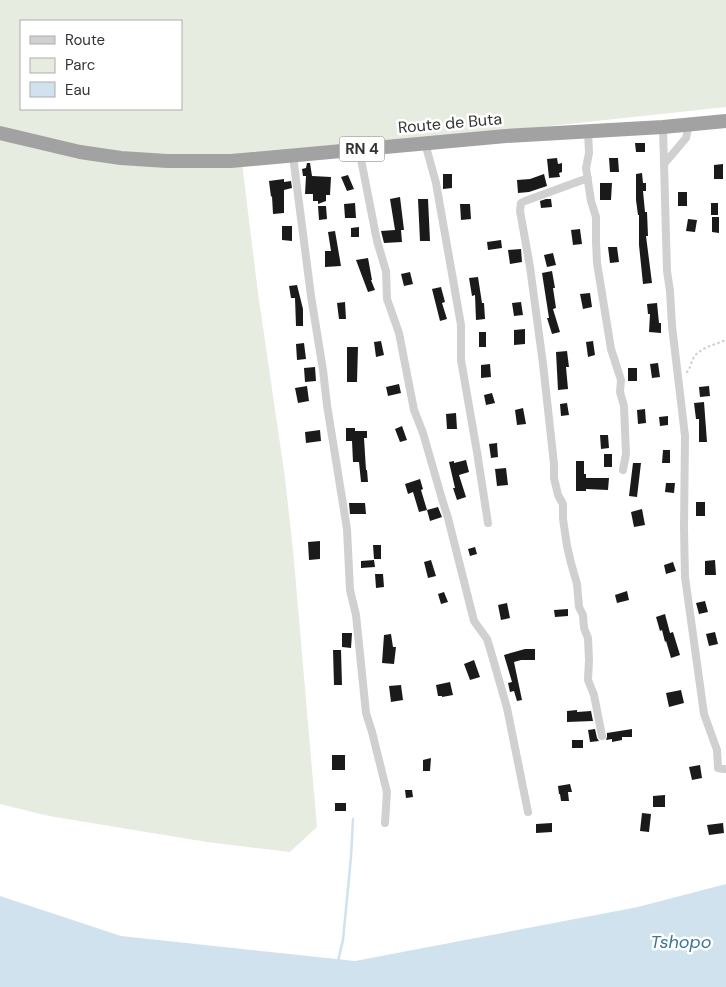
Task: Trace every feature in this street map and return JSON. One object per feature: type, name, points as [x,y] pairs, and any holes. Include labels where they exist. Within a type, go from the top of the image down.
[{"type":"highway","name":"Route de Buta","points":[[0,133],[80,152],[121,158],[167,161],[231,161],[506,136],[663,127],[726,121]]},
{"type":"street","points":[[664,164],[686,138],[689,124]]},
{"type":"street","points":[[663,127],[667,272],[685,436],[684,528],[686,585],[704,714],[717,750],[718,768],[724,770]]},
{"type":"street","points":[[588,131],[589,153],[586,168],[591,201],[596,217],[597,263],[611,349],[621,380],[620,392],[624,406],[626,454],[623,470]]},
{"type":"street","points":[[425,143],[436,183],[461,325],[461,360],[488,523]]},
{"type":"street","points":[[359,149],[377,241],[386,272],[387,299],[399,333],[414,410],[423,433],[448,518],[470,598],[474,621],[487,639],[507,708],[528,812]]},
{"type":"street","points":[[293,156],[311,296],[347,529],[350,590],[356,615],[366,713],[386,784],[385,823]]},
{"type":"street","points":[[588,178],[525,201],[521,204],[520,211],[543,364],[554,478],[562,504],[570,563],[577,584],[579,607],[584,617],[589,660],[588,680],[596,702],[602,736]]},
{"type":"path","points":[[678,373],[687,372],[694,356],[702,350],[726,340]]},
{"type":"green space","points":[[0,0],[726,0],[726,107],[419,140],[241,155],[258,293],[285,478],[317,827],[290,852],[207,842],[49,816],[0,804]]},
{"type":"water","name":"Tshopo","points":[[726,884],[726,987],[0,987],[0,896],[121,936],[355,961],[638,907]]},
{"type":"building","points":[[635,143],[645,143],[645,152],[636,152]]},
{"type":"building","points":[[557,158],[558,164],[562,163],[562,172],[559,173],[560,177],[549,178],[547,159]]},
{"type":"building","points":[[609,158],[618,158],[619,172],[610,172]]},
{"type":"building","points":[[307,163],[310,163],[312,176],[331,177],[330,195],[326,195],[326,201],[318,204],[318,201],[313,201],[313,194],[305,194],[306,176],[303,176],[302,169],[306,168]]},
{"type":"building","points":[[723,164],[723,179],[714,179],[714,165]]},
{"type":"building","points":[[642,173],[643,183],[646,183],[646,191],[643,191],[645,212],[647,212],[648,236],[646,236],[652,283],[643,284],[639,245],[639,215],[636,200],[636,174]]},
{"type":"building","points":[[443,174],[452,174],[452,188],[443,189]]},
{"type":"building","points":[[544,174],[547,186],[529,192],[518,193],[517,180],[530,179]]},
{"type":"building","points":[[348,175],[354,189],[347,191],[341,177]]},
{"type":"building","points":[[284,179],[284,182],[291,181],[292,188],[284,190],[284,213],[273,214],[269,181]]},
{"type":"building","points":[[600,183],[612,183],[611,200],[600,200]]},
{"type":"building","points":[[678,192],[687,192],[687,206],[678,206]]},
{"type":"building","points":[[400,197],[404,230],[401,230],[402,242],[384,243],[381,231],[395,230],[390,199]]},
{"type":"building","points":[[418,199],[428,199],[430,241],[420,241]]},
{"type":"building","points":[[551,199],[552,207],[541,208],[540,201]]},
{"type":"building","points":[[355,203],[356,218],[345,218],[344,204]]},
{"type":"building","points":[[711,203],[718,203],[718,215],[711,215]]},
{"type":"building","points":[[460,204],[470,204],[471,219],[461,220]]},
{"type":"building","points":[[318,206],[326,206],[327,219],[319,220]]},
{"type":"building","points":[[712,217],[719,217],[719,233],[712,232]]},
{"type":"building","points":[[688,219],[697,220],[695,232],[686,231]]},
{"type":"building","points":[[282,226],[292,226],[292,241],[282,240]]},
{"type":"building","points":[[359,227],[359,237],[351,237],[351,228]]},
{"type":"building","points":[[580,229],[582,244],[573,245],[571,230]]},
{"type":"building","points":[[335,231],[341,266],[325,267],[325,251],[331,251],[328,232]]},
{"type":"building","points":[[501,240],[502,248],[488,250],[487,242]]},
{"type":"building","points":[[608,247],[617,247],[619,262],[610,263]]},
{"type":"building","points":[[521,249],[522,262],[510,264],[508,250]]},
{"type":"building","points":[[553,253],[556,265],[547,267],[544,255]]},
{"type":"building","points":[[368,258],[371,280],[375,290],[368,292],[356,260]]},
{"type":"building","points":[[552,271],[556,308],[553,309],[560,332],[552,334],[547,318],[549,318],[542,273]]},
{"type":"building","points":[[410,272],[413,284],[404,286],[401,274]]},
{"type":"building","points":[[478,277],[482,303],[484,303],[485,319],[476,320],[475,295],[472,296],[469,278]]},
{"type":"building","points":[[297,285],[303,309],[303,326],[296,326],[295,298],[291,298],[289,286]]},
{"type":"building","points":[[441,287],[445,302],[442,303],[447,319],[440,321],[432,289]]},
{"type":"building","points":[[590,293],[592,307],[583,309],[580,294]]},
{"type":"building","points":[[345,302],[346,319],[339,319],[337,303]]},
{"type":"building","points":[[521,302],[523,315],[514,316],[512,303]]},
{"type":"building","points":[[657,303],[661,333],[649,332],[650,314],[648,314],[647,304]]},
{"type":"building","points":[[525,329],[525,344],[514,345],[514,330]]},
{"type":"building","points":[[479,332],[486,332],[486,347],[479,347]]},
{"type":"building","points":[[381,341],[384,355],[376,357],[374,342]]},
{"type":"building","points":[[593,341],[595,355],[588,357],[586,342]]},
{"type":"building","points":[[304,343],[306,359],[297,360],[296,344]]},
{"type":"building","points":[[347,347],[358,347],[357,382],[347,382]]},
{"type":"building","points":[[567,351],[569,367],[566,367],[568,389],[558,390],[556,352]]},
{"type":"building","points":[[658,363],[660,377],[652,378],[650,364]]},
{"type":"building","points":[[490,364],[491,377],[481,378],[481,365]]},
{"type":"building","points":[[315,367],[316,381],[305,382],[304,368]]},
{"type":"building","points":[[628,368],[637,368],[637,381],[628,381]]},
{"type":"building","points":[[399,384],[401,393],[388,396],[386,387]]},
{"type":"building","points":[[307,386],[309,401],[298,403],[295,388]]},
{"type":"building","points":[[709,386],[710,396],[700,397],[699,387]]},
{"type":"building","points":[[492,393],[495,403],[486,405],[484,395]]},
{"type":"building","points":[[704,402],[707,442],[699,442],[699,419],[696,419],[694,403]]},
{"type":"building","points":[[567,403],[569,415],[561,416],[560,404]]},
{"type":"building","points":[[523,408],[526,424],[517,425],[515,410]]},
{"type":"building","points":[[645,409],[646,423],[638,424],[637,410]]},
{"type":"building","points":[[456,413],[457,429],[447,429],[446,414]]},
{"type":"building","points":[[668,416],[668,425],[660,426],[659,417]]},
{"type":"building","points":[[402,426],[407,440],[400,442],[395,429]]},
{"type":"building","points":[[346,428],[355,428],[355,431],[367,431],[367,438],[364,438],[368,482],[361,482],[359,462],[353,462],[352,441],[346,441]]},
{"type":"building","points":[[320,430],[321,441],[306,443],[305,432]]},
{"type":"building","points":[[600,435],[608,435],[609,448],[601,449]]},
{"type":"building","points":[[497,443],[498,457],[491,458],[489,444]]},
{"type":"building","points":[[663,450],[670,450],[670,463],[662,463]]},
{"type":"building","points":[[604,454],[612,454],[612,467],[604,467]]},
{"type":"building","points":[[466,460],[469,472],[459,475],[466,497],[457,500],[449,462],[454,461],[454,463]]},
{"type":"building","points":[[576,461],[584,461],[584,474],[586,474],[586,478],[609,478],[608,490],[586,489],[586,491],[576,491]]},
{"type":"building","points":[[633,463],[641,463],[637,497],[629,496]]},
{"type":"building","points":[[506,468],[508,485],[497,486],[495,469]]},
{"type":"building","points":[[420,479],[427,510],[419,512],[413,492],[408,494],[405,484]]},
{"type":"building","points":[[666,483],[675,483],[674,493],[665,492]]},
{"type":"building","points":[[696,502],[705,502],[705,516],[696,516]]},
{"type":"building","points":[[349,503],[365,503],[366,514],[350,514]]},
{"type":"building","points":[[438,507],[442,517],[430,521],[427,510]]},
{"type":"building","points":[[642,509],[645,525],[634,527],[631,512]]},
{"type":"building","points":[[320,541],[320,559],[309,560],[308,542]]},
{"type":"building","points":[[373,545],[381,545],[381,559],[374,559]]},
{"type":"building","points":[[475,547],[477,554],[470,556],[468,549]]},
{"type":"building","points":[[374,560],[375,567],[361,568],[361,561]]},
{"type":"building","points":[[431,560],[436,576],[428,578],[424,562]]},
{"type":"building","points":[[715,560],[716,575],[705,575],[705,561]]},
{"type":"building","points":[[673,562],[676,571],[666,574],[664,565]]},
{"type":"building","points":[[375,574],[383,574],[384,587],[376,588]]},
{"type":"building","points":[[627,591],[629,600],[617,603],[615,595]]},
{"type":"building","points":[[444,592],[448,602],[441,604],[438,594]]},
{"type":"building","points":[[705,601],[708,612],[699,614],[696,603]]},
{"type":"building","points":[[507,603],[510,618],[501,620],[498,605]]},
{"type":"building","points":[[568,609],[568,616],[555,617],[554,610]]},
{"type":"building","points":[[665,614],[670,633],[673,632],[680,655],[671,658],[656,617]]},
{"type":"building","points":[[715,632],[718,644],[709,646],[706,634]]},
{"type":"building","points":[[342,633],[352,633],[351,648],[342,647]]},
{"type":"building","points":[[391,634],[393,647],[396,647],[394,664],[382,663],[384,635]]},
{"type":"building","points":[[525,649],[535,649],[535,660],[514,662],[522,700],[517,701],[514,691],[510,692],[508,683],[512,682],[504,655]]},
{"type":"building","points":[[333,650],[341,650],[342,685],[334,685]]},
{"type":"building","points":[[474,660],[480,677],[470,680],[464,664]]},
{"type":"building","points":[[450,682],[453,695],[438,696],[436,685]]},
{"type":"building","points":[[401,685],[403,700],[391,702],[389,686]]},
{"type":"building","points":[[681,690],[684,703],[669,707],[666,693]]},
{"type":"building","points":[[577,710],[577,712],[591,711],[593,721],[567,722],[567,711]]},
{"type":"building","points":[[595,729],[599,741],[590,742],[588,730]]},
{"type":"building","points":[[632,729],[632,737],[622,737],[622,740],[612,742],[612,739],[606,740],[607,733]]},
{"type":"building","points":[[572,740],[583,740],[583,748],[572,748]]},
{"type":"building","points":[[332,755],[345,755],[345,770],[332,770]]},
{"type":"building","points":[[431,758],[430,771],[423,771],[423,760]]},
{"type":"building","points":[[700,765],[702,778],[692,780],[689,767]]},
{"type":"building","points":[[570,784],[572,792],[568,792],[569,801],[561,801],[558,786]]},
{"type":"building","points":[[405,790],[412,790],[413,797],[406,798]]},
{"type":"building","points":[[665,795],[665,807],[653,807],[653,796]]},
{"type":"building","points":[[335,803],[346,803],[346,811],[335,811]]},
{"type":"building","points":[[642,813],[651,814],[649,832],[640,831]]},
{"type":"building","points":[[552,823],[552,832],[536,833],[536,824]]},
{"type":"building","points":[[723,823],[724,833],[709,835],[707,825]]},
{"type":"waterway","points":[[338,961],[343,940],[353,819]]}]
